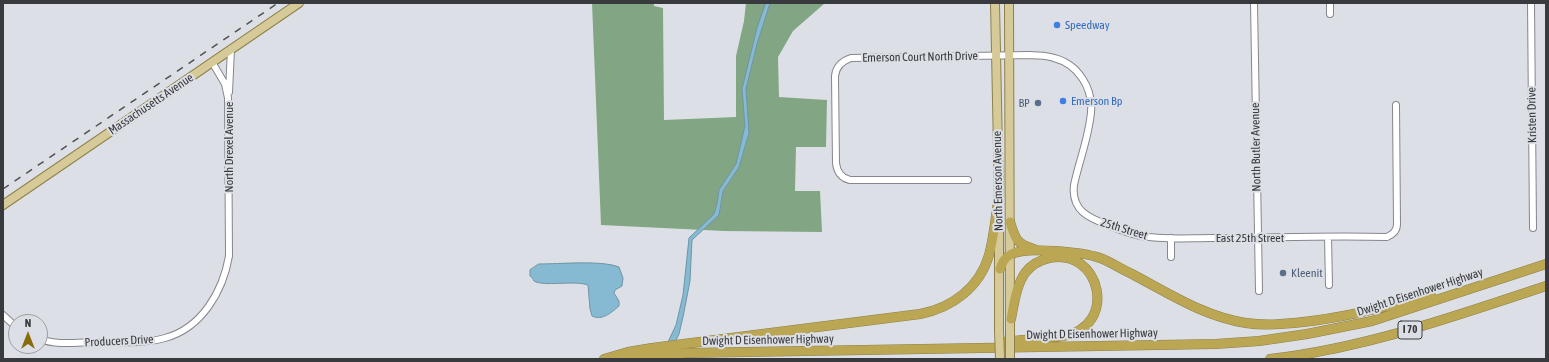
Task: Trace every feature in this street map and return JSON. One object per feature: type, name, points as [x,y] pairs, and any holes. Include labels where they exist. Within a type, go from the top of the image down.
[{"type":"highway","points":[[604,359],[628,352],[650,352],[694,342],[920,314],[944,307],[966,292],[977,280],[985,266],[991,248],[999,194]]},
{"type":"highway","points":[[1010,222],[1014,236],[1020,243],[1024,246],[1041,251]]},
{"type":"highway","points":[[1000,269],[1005,259],[1010,255],[1019,252],[1074,252],[1100,258],[1200,310],[1227,320],[1250,324],[1290,323],[1348,315],[1500,279]]},
{"type":"highway","points":[[924,349],[1063,336],[1075,333],[1088,324],[1095,312],[1098,297],[1094,280],[1084,267],[1070,259],[1056,257],[1038,262],[1029,268],[1022,278],[1011,319]]},
{"type":"highway","name":"Dwight D Eisenhower Highway","points":[[628,359],[650,352],[687,353],[1216,344],[1259,341],[1307,334],[1372,321],[1546,264]]},
{"type":"highway","name":"I 70","points":[[1270,359],[1318,353],[1384,338],[1546,286]]},
{"type":"highway","points":[[1317,359],[1384,338]]},
{"type":"main road","name":"Massachusetts Avenue","points":[[3,205],[299,3]]},
{"type":"main road","name":"North Emerson Avenue","points":[[995,3],[1003,56],[1010,222],[1010,359]]},
{"type":"main road","name":"North Emerson Avenue","points":[[1000,359],[999,194],[1003,56],[1009,3]]},
{"type":"street","name":"North Butler Avenue","points":[[1254,3],[1259,291]]},
{"type":"street","points":[[1330,3],[1330,14]]},
{"type":"street","name":"Kristen Drive","points":[[1531,3],[1533,228]]},
{"type":"street","points":[[228,98],[231,50]]},
{"type":"street","name":"Emerson Court North Drive","points":[[968,180],[850,180],[840,174],[836,163],[835,76],[836,70],[840,63],[851,58],[1040,56],[1059,59],[1069,64],[1077,71],[1086,84],[1091,102],[1091,115],[1074,187],[1076,201],[1080,209]]},
{"type":"street","name":"North Drexel Avenue","points":[[212,62],[225,84],[228,98],[229,237]]},
{"type":"street","name":"East 25th Street","points":[[1171,238],[1387,237],[1393,234],[1396,230],[1397,224],[1396,105]]},
{"type":"street","name":"25th Street","points":[[1080,209],[1090,218],[1126,232],[1143,236],[1171,238]]},
{"type":"street","name":"Producers Drive","points":[[48,342],[135,342],[166,338],[186,328],[209,306],[220,289],[226,272],[229,256],[229,237]]},
{"type":"street","points":[[1328,237],[1329,285]]},
{"type":"street","points":[[1171,238],[1171,257]]},
{"type":"green space","points":[[592,3],[654,3],[654,6],[663,8],[664,120],[736,117],[736,56],[744,21],[746,3],[825,3],[793,31],[778,57],[779,97],[827,100],[826,147],[796,147],[795,191],[820,191],[822,232],[724,231],[601,225]]},
{"type":"water","points":[[766,3],[770,3],[757,44],[746,89],[749,133],[739,167],[723,191],[719,215],[692,240],[690,281],[679,334],[667,359],[660,359],[676,325],[683,295],[689,238],[714,214],[719,190],[736,164],[745,126],[742,89],[757,28]]},
{"type":"water","points":[[591,263],[619,267],[623,278],[622,286],[615,290],[614,293],[619,301],[619,306],[610,314],[603,317],[599,318],[592,316],[588,285],[575,283],[539,283],[534,281],[530,276],[530,270],[539,264]]},
{"type":"railway","points":[[3,189],[278,3]]},
{"type":"place","name":"Speedway","points":[[1057,25]]},
{"type":"place","name":"Emerson Bp","points":[[1063,101]]},
{"type":"place","name":"BP","points":[[1038,103]]},
{"type":"place","name":"Kleenit","points":[[1283,273]]}]
